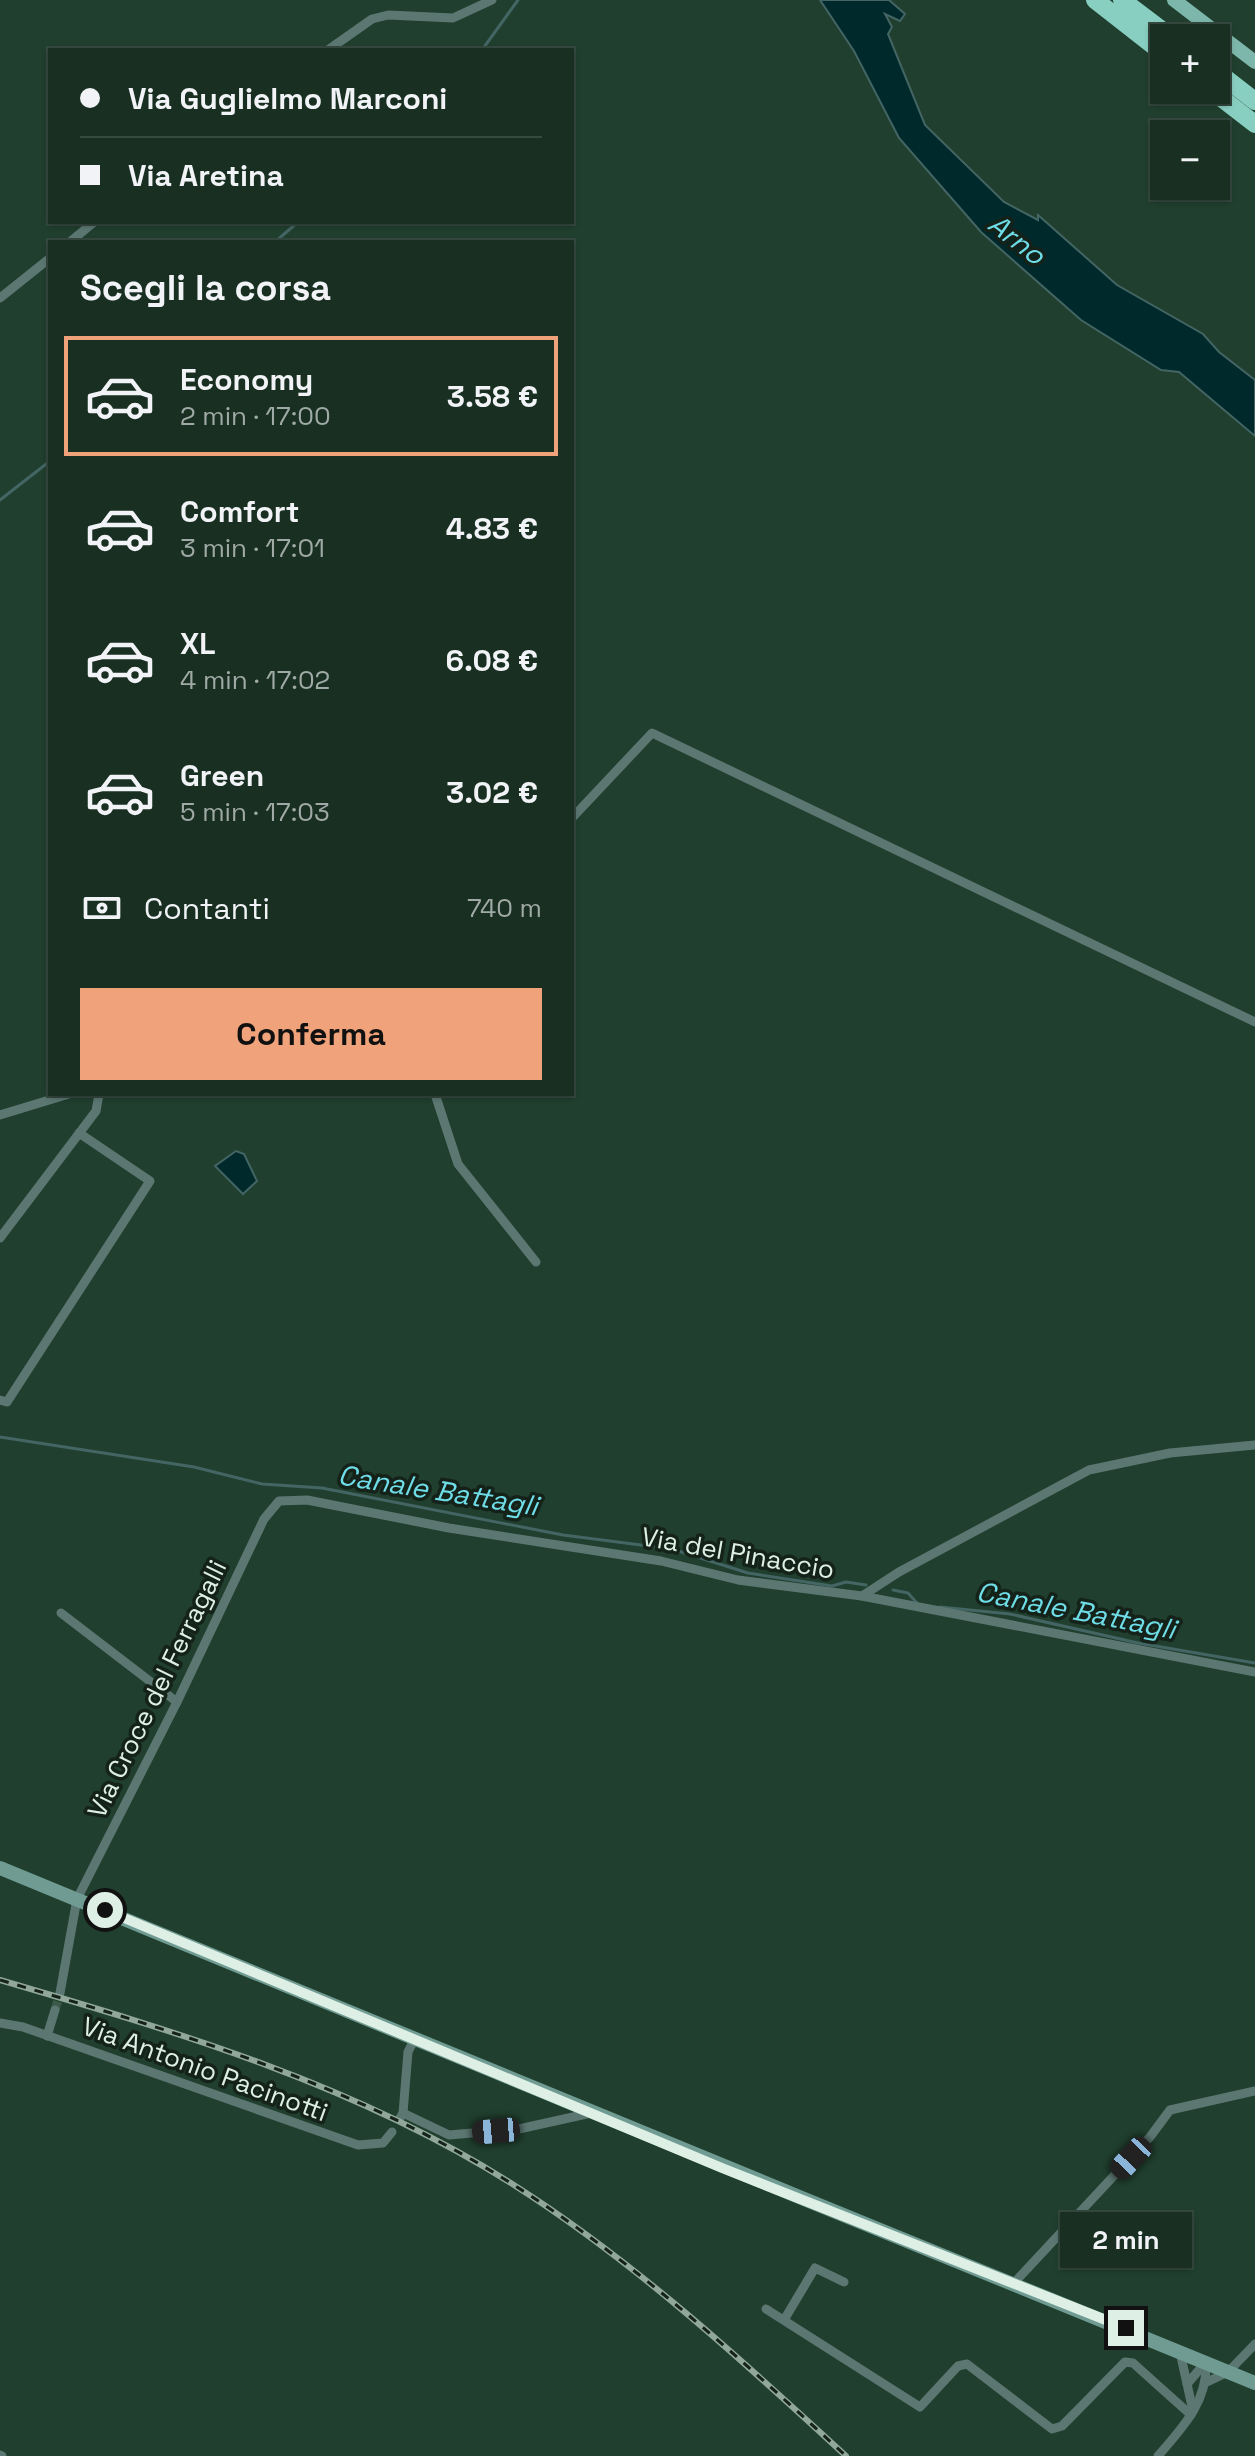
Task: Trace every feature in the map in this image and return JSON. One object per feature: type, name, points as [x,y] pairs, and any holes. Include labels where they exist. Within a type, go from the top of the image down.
[{"type":"highway","points":[[1095,0],[1150,43]]},
{"type":"highway","points":[[1122,0],[1154,24]]},
{"type":"highway","points":[[1230,82],[1255,101]]},
{"type":"highway","points":[[1229,104],[1255,124]]},
{"type":"main road","points":[[1174,0],[1255,62]]},
{"type":"street","points":[[331,48],[372,19],[388,15],[453,18],[492,0]]},
{"type":"street","points":[[72,240],[92,224]]},
{"type":"street","points":[[0,298],[48,260]]},
{"type":"street","points":[[574,816],[652,733],[1255,1022]]},
{"type":"street","points":[[0,1115],[62,1096]]},
{"type":"street","points":[[0,1238],[96,1111],[99,1096]]},
{"type":"street","points":[[436,1096],[458,1164],[536,1262]]},
{"type":"street","points":[[0,1400],[7,1402],[150,1181],[79,1133]]},
{"type":"street","name":"Via del Pinaccio","points":[[279,1501],[307,1500],[449,1528],[661,1561],[738,1580],[862,1596],[899,1572],[1089,1470],[1170,1453],[1255,1445]]},
{"type":"street","name":"Via Croce del Ferragalli","points":[[60,1993],[77,1899],[177,1702],[264,1519],[279,1501]]},
{"type":"street","points":[[862,1596],[1255,1672]]},
{"type":"street","points":[[61,1613],[177,1702]]},
{"type":"street","points":[[0,1868],[1255,2383]]},
{"type":"street","points":[[47,2036],[55,2010]]},
{"type":"street","name":"Via Antonio Pacinotti","points":[[0,2023],[47,2036],[358,2145],[383,2143],[392,2132]]},
{"type":"street","points":[[414,2040],[408,2052],[402,2116],[449,2135],[519,2129],[591,2113]]},
{"type":"street","points":[[1014,2283],[1150,2137],[1170,2110],[1255,2091]]},
{"type":"street","points":[[784,2320],[815,2268],[844,2282]]},
{"type":"street","points":[[766,2309],[920,2407],[958,2366],[967,2364],[1052,2429],[1062,2426],[1125,2362],[1133,2363],[1192,2413]]},
{"type":"street","points":[[1207,2382],[1228,2372],[1255,2344]]},
{"type":"street","points":[[1179,2350],[1192,2413]]},
{"type":"street","points":[[1158,2456],[1192,2413],[1207,2382],[1206,2362]]},
{"type":"street","points":[[1187,2384],[1206,2362]]},
{"type":"water","name":"Arno","points":[[820,0],[889,0],[905,14],[900,21],[885,14],[892,27],[888,34],[925,125],[1004,202],[1038,220],[1038,215],[1117,285],[1203,334],[1219,352],[1255,380],[1255,436],[1179,372],[1161,370],[1081,320],[981,232],[899,138],[854,51]]},
{"type":"water","points":[[236,1151],[244,1154],[257,1181],[243,1194],[215,1166]]},
{"type":"waterway","points":[[483,48],[518,0]]},
{"type":"waterway","points":[[277,240],[296,224]]},
{"type":"waterway","points":[[0,500],[48,463]]},
{"type":"waterway","name":"Canale Battagli","points":[[0,1437],[194,1467],[262,1484],[322,1488],[563,1535],[672,1549],[748,1573],[832,1586],[846,1582],[866,1585]]},
{"type":"waterway","name":"Canale Battagli","points":[[893,1590],[908,1593],[917,1603]]},
{"type":"waterway","name":"Canale Battagli","points":[[940,1607],[1010,1614],[1138,1643],[1255,1663]]},
{"type":"tunnel","points":[[55,2010],[60,1993]]},
{"type":"railway","points":[[0,1980],[134,2020],[266,2065],[395,2119],[457,2151],[561,2216],[646,2280],[846,2456]]},
{"type":"route","points":[[105,1910],[722,2168],[1126,2328]]}]
